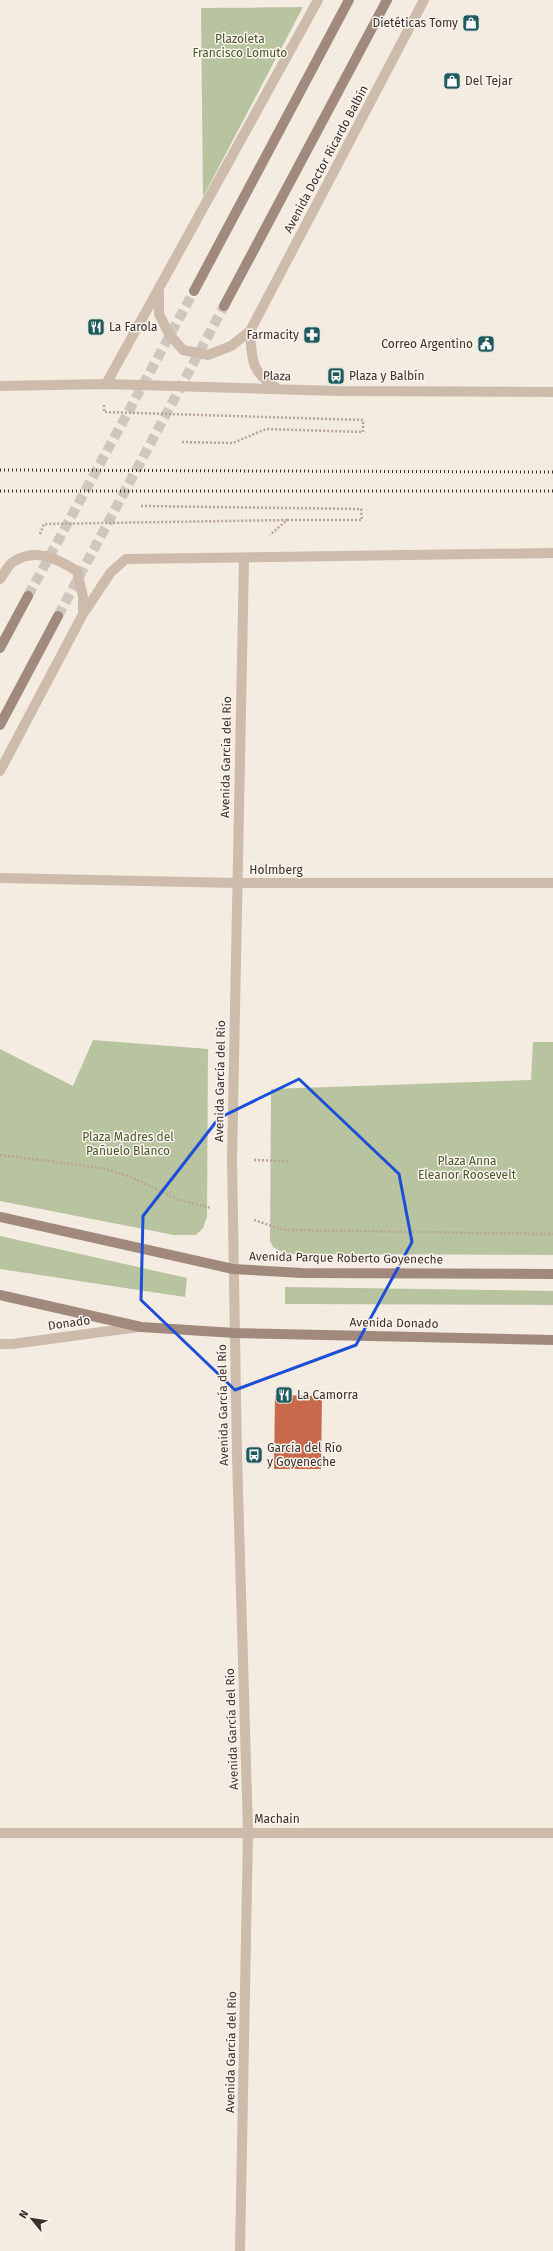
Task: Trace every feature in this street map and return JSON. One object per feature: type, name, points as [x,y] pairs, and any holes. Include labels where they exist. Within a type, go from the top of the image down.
[{"type":"main road","points":[[194,291],[349,0]]},
{"type":"main road","points":[[224,306],[387,0]]},
{"type":"main road","points":[[0,648],[28,596]]},
{"type":"main road","points":[[0,725],[58,616]]},
{"type":"main road","name":"Avenida Parque Roberto Goyeneche","points":[[0,1217],[233,1269],[302,1273],[553,1274]]},
{"type":"main road","points":[[0,1295],[141,1327],[235,1333]]},
{"type":"main road","name":"Avenida Donado","points":[[235,1333],[553,1340]]},
{"type":"street","name":"Avenida Doctor Ricardo Balbín","points":[[106,384],[159,292],[318,0]]},
{"type":"street","name":"Avenida Doctor Ricardo Balbín","points":[[159,292],[159,314],[169,334],[183,350],[208,355],[231,346],[250,331],[424,0]]},
{"type":"street","points":[[250,331],[253,362],[262,379],[278,389]]},
{"type":"street","name":"Plaza","points":[[0,386],[106,384],[278,389],[553,392]]},
{"type":"street","points":[[0,771],[83,614],[111,572],[126,559],[244,559],[553,553]]},
{"type":"street","points":[[0,579],[13,562],[34,554],[60,560],[77,571],[82,596],[83,614]]},
{"type":"street","name":"Avenida García del Río","points":[[240,2251],[248,1832],[233,1269],[232,1160],[244,559]]},
{"type":"street","name":"Holmberg","points":[[0,878],[237,883],[553,883]]},
{"type":"street","name":"Donado","points":[[0,1344],[141,1327]]},
{"type":"street","name":"Machain","points":[[0,1833],[553,1833]]},
{"type":"path","points":[[106,384],[104,412],[363,420],[363,432],[266,429],[233,443],[182,442]]},
{"type":"path","points":[[34,554],[44,524],[362,520],[361,509],[141,506]]},
{"type":"path","points":[[244,559],[287,520]]},
{"type":"path","points":[[0,1155],[102,1168],[131,1177],[179,1200],[233,1213],[284,1230],[553,1234]]},
{"type":"path","points":[[232,1160],[288,1161]]},
{"type":"highlighted area","points":[[299,1079],[399,1174],[412,1242],[356,1345],[235,1390],[141,1300],[143,1216],[219,1118]]},
{"type":"green space","name":"Plazoleta Francisco Lomuto","points":[[303,7],[203,197],[201,8]]},
{"type":"green space","name":"Plaza Madres del Pañuelo Blanco","points":[[93,1040],[208,1049],[207,1217],[203,1228],[196,1235],[174,1235],[0,1201],[0,1049],[73,1086]]},
{"type":"green space","name":"Plaza Anna Eleanor Roosevelt","points":[[533,1042],[553,1042],[553,1255],[286,1254],[273,1247],[270,1241],[271,1089],[531,1080]]},
{"type":"green space","points":[[0,1236],[187,1278],[185,1297],[0,1269]]},
{"type":"green space","points":[[285,1287],[553,1291],[553,1305],[285,1304]]},
{"type":"building","points":[[275,1395],[322,1396],[321,1469],[274,1469]]},
{"type":"tunnel","points":[[28,596],[194,291]]},
{"type":"tunnel","points":[[58,616],[224,306]]},
{"type":"railway","points":[[0,470],[553,472]]},
{"type":"railway","points":[[0,491],[553,491]]},
{"type":"place","name":"Dietéticas Tomy","points":[[471,23]]},
{"type":"place","name":"Del Tejar","points":[[452,81]]},
{"type":"place","name":"La Farola","points":[[96,327]]},
{"type":"place","name":"Farmacity","points":[[312,335]]},
{"type":"place","name":"Correo Argentino","points":[[486,344]]},
{"type":"place","name":"Plaza y Balbín","points":[[336,376]]},
{"type":"place","name":"La Camorra","points":[[284,1395]]},
{"type":"place","name":"García del Río y Goyeneche","points":[[254,1455]]}]
